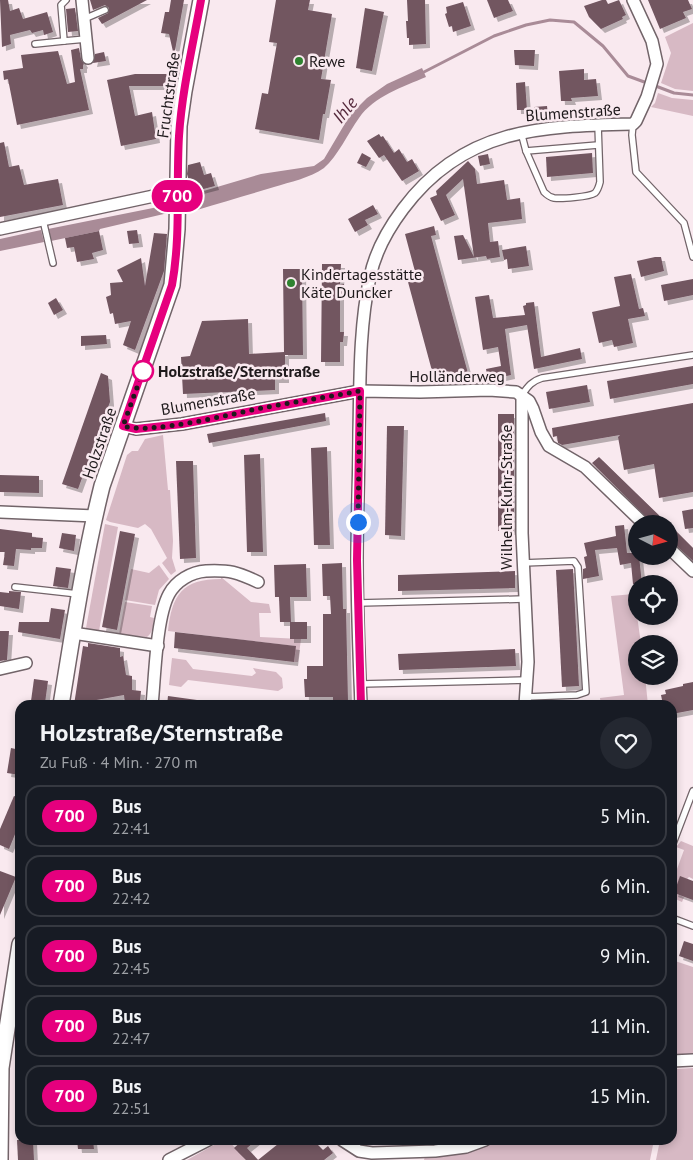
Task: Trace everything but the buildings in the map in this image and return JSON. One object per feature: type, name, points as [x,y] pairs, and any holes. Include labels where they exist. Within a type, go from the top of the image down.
[{"type":"street","points":[[82,0],[88,58]]},
{"type":"street","name":"Fruchtstraße","points":[[177,193],[181,115],[201,0]]},
{"type":"street","name":"Blumenstraße","points":[[123,426],[136,429],[182,424],[360,391],[366,296],[376,255],[390,229],[412,197],[426,182],[442,168],[469,150],[490,141],[521,132],[540,129],[633,124],[636,121],[647,97],[656,64],[655,50],[634,0]]},
{"type":"street","points":[[0,229],[44,225],[177,193]]},
{"type":"street","name":"Holzstraße","points":[[62,700],[80,594],[102,486],[172,285],[177,193]]},
{"type":"street","name":"Holländerweg","points":[[360,391],[489,390],[516,392],[529,400],[534,409],[541,432],[549,446],[585,467],[635,515]]},
{"type":"street","points":[[360,391],[358,603],[361,700]]},
{"type":"street","name":"Wilhelm-Kuhr-Straße","points":[[522,395],[523,563],[528,662],[525,700]]},
{"type":"street","points":[[0,512],[95,516]]},
{"type":"street","points":[[678,557],[693,571]]},
{"type":"street","points":[[153,700],[158,646],[166,600],[173,588],[182,579],[202,571],[227,570],[258,582]]},
{"type":"street","points":[[73,633],[158,646]]},
{"type":"street","points":[[0,669],[26,664]]},
{"type":"street","points":[[0,1160],[2,1068],[15,978]]},
{"type":"street","points":[[677,1061],[693,1060]]},
{"type":"street","points":[[169,1160],[198,1145]]},
{"type":"street","points":[[350,1145],[371,1156],[436,1151],[469,1145]]},
{"type":"lane","points":[[64,41],[60,14],[61,6],[66,0]]},
{"type":"lane","points":[[84,19],[105,10]]},
{"type":"lane","points":[[35,44],[86,39]]},
{"type":"lane","points":[[633,124],[632,136],[636,172],[684,223],[693,257]]},
{"type":"lane","points":[[521,132],[526,151],[544,192],[548,196],[556,198],[588,196],[595,193],[600,182],[598,125]]},
{"type":"lane","points":[[526,151],[598,145]]},
{"type":"lane","points":[[44,225],[53,263]]},
{"type":"lane","points":[[686,229],[693,227]]},
{"type":"lane","points":[[522,395],[528,386],[542,378],[592,372],[693,355]]},
{"type":"lane","points":[[523,563],[574,561],[578,567],[586,692],[577,695],[534,700]]},
{"type":"lane","points":[[15,587],[80,594]]},
{"type":"lane","points":[[358,603],[524,599]]},
{"type":"lane","points":[[360,684],[527,680]]},
{"type":"lane","points":[[677,833],[693,791]]},
{"type":"lane","points":[[677,920],[693,926]]},
{"type":"shaded area","points":[[693,23],[693,91],[675,89],[661,83],[671,53],[665,37]]},
{"type":"shaded area","points":[[422,68],[426,77],[389,93],[365,110],[329,163],[313,174],[197,210],[168,213],[51,241],[48,229],[158,207],[190,195],[261,174],[314,166],[324,159],[350,115],[367,98],[387,84]]},
{"type":"shaded area","points":[[658,93],[672,98],[693,100],[693,116],[651,107],[655,103]]},
{"type":"shaded area","points":[[41,230],[44,242],[0,251],[0,239]]},
{"type":"shaded area","points":[[163,435],[168,490],[170,490],[172,558],[176,571],[171,575],[162,563],[167,558],[151,529],[145,524],[138,528],[106,520],[127,455],[132,451],[138,451],[145,439]]},
{"type":"shaded area","points":[[105,524],[118,527],[99,631],[86,628]]},
{"type":"shaded area","points":[[159,565],[169,579],[159,590],[155,605],[125,600],[131,569],[149,573]]},
{"type":"shaded area","points":[[221,577],[251,602],[269,604],[271,613],[259,613],[260,637],[301,639],[298,662],[294,662],[295,646],[168,631],[172,608],[181,591],[197,582],[221,579]]},
{"type":"shaded area","points":[[628,595],[628,625],[638,625],[640,635],[628,635],[628,685],[646,685],[647,700],[600,700],[600,698],[624,695],[611,596]]},
{"type":"shaded area","points":[[125,602],[152,606],[150,617],[154,618],[153,626],[147,637],[119,634]]},
{"type":"shaded area","points":[[172,658],[186,660],[193,669],[252,676],[256,673],[253,668],[276,672],[282,678],[283,688],[278,691],[188,680],[181,687],[169,685]]},
{"type":"shaded area","points":[[681,841],[693,846],[693,879],[689,877],[677,890],[677,869],[684,850],[677,846]]},
{"type":"shaded area","points":[[677,894],[684,897],[682,902],[677,900]]},
{"type":"shaded area","points":[[677,962],[693,967],[693,1057],[677,1058]]},
{"type":"shaded area","points":[[693,1068],[693,1160],[656,1160],[659,1145],[677,1145],[677,1069]]},
{"type":"shaded area","points":[[214,1145],[232,1145],[246,1160],[187,1160]]},
{"type":"shaded area","points":[[487,1145],[653,1145],[650,1160],[424,1160],[425,1156]]},
{"type":"waterway","name":"Ihle","points":[[422,73],[494,36],[526,25],[550,20],[574,22],[603,46],[628,76],[647,83]]},
{"type":"waterway","name":"Ihle","points":[[653,85],[674,93],[693,95]]},
{"type":"bus line","name":"700","points":[[201,0],[179,126],[177,229],[172,285],[123,426],[136,429],[182,424],[360,391],[357,560],[361,700]]},
{"type":"place","name":"Rewe","points":[[299,61]]},
{"type":"place","name":"Kindertagesstätte Käte Duncker","points":[[291,283]]},
{"type":"place","name":"Holzstraße/Sternstraße","points":[[143,371]]},
{"type":"route","points":[[143,371],[123,426],[128,428],[140,429],[182,424],[360,391],[358,522]]}]
